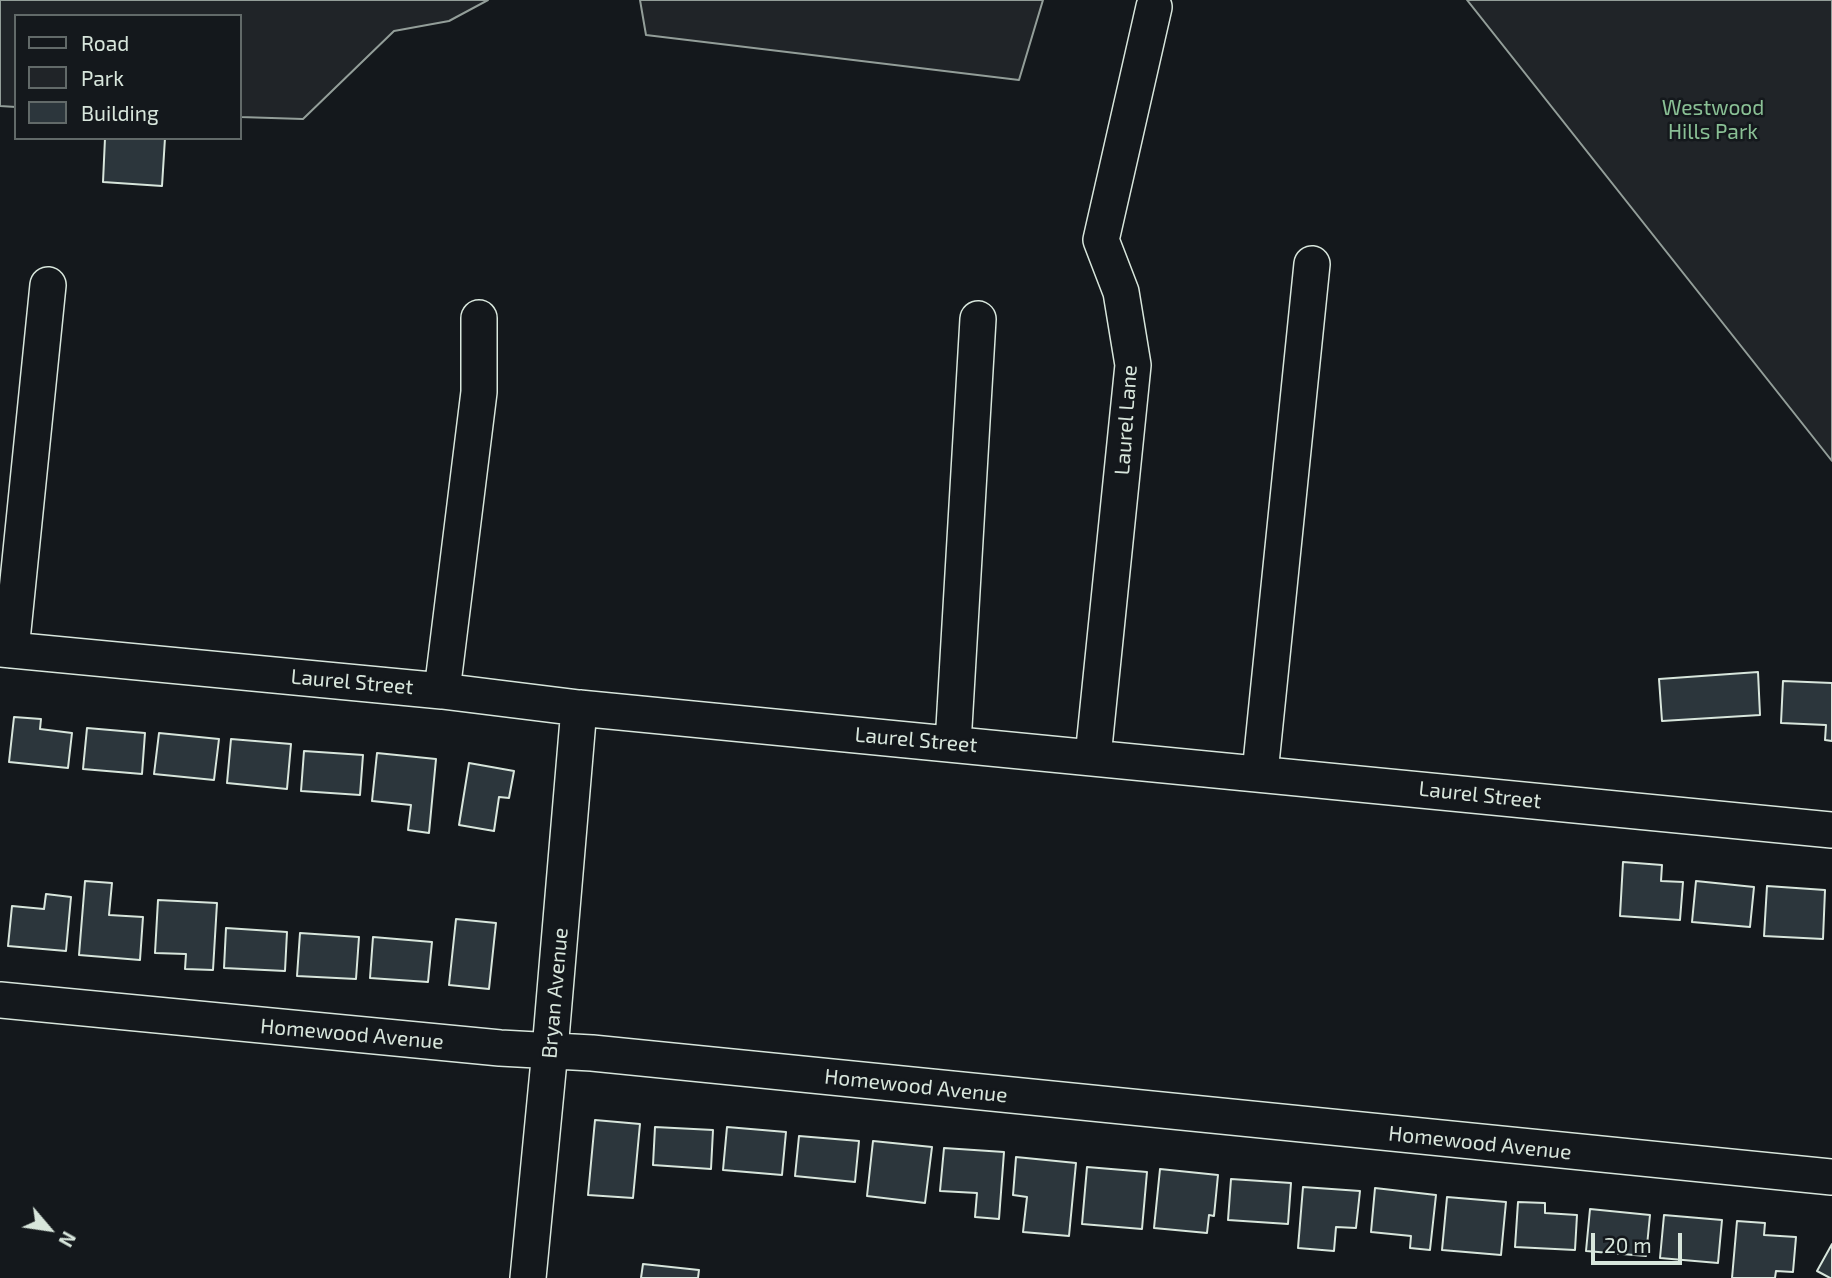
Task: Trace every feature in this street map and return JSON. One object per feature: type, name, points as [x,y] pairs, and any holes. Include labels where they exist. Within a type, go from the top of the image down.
[{"type":"street","name":"Laurel Lane","points":[[1093,757],[1133,365],[1121,292],[1101,240],[1154,7]]},
{"type":"street","points":[[1260,774],[1312,264]]},
{"type":"street","points":[[6,649],[48,285]]},
{"type":"street","points":[[442,691],[479,392],[479,318]]},
{"type":"street","points":[[953,744],[978,319]]},
{"type":"street","name":"Laurel Street","points":[[6,649],[442,691],[579,708],[1832,830]]},
{"type":"street","name":"Bryan Avenue","points":[[528,1278],[579,708]]},
{"type":"street","name":"Homewood Avenue","points":[[0,1000],[550,1050],[1832,1177]]},
{"type":"green space","points":[[0,0],[488,0],[449,21],[394,31],[303,119],[242,117],[242,14],[14,14],[14,107],[0,106]]},
{"type":"green space","points":[[640,0],[1043,0],[1019,80],[646,35]]},
{"type":"green space","name":"Westwood Hills Park","points":[[1467,0],[1832,0],[1832,461]]},
{"type":"building","points":[[105,140],[165,140],[162,186],[103,182]]},
{"type":"building","points":[[1758,672],[1760,715],[1662,721],[1659,679]]},
{"type":"building","points":[[1783,681],[1832,683],[1832,741],[1825,740],[1826,725],[1781,723]]},
{"type":"building","points":[[14,717],[41,719],[40,729],[72,733],[68,768],[9,762]]},
{"type":"building","points":[[87,728],[145,733],[142,774],[83,769]]},
{"type":"building","points":[[159,733],[219,739],[214,780],[154,774]]},
{"type":"building","points":[[231,739],[291,744],[287,789],[227,783]]},
{"type":"building","points":[[304,751],[363,755],[360,795],[301,791]]},
{"type":"building","points":[[377,753],[436,759],[429,833],[408,830],[411,805],[372,801]]},
{"type":"building","points":[[469,763],[514,771],[509,798],[499,797],[494,831],[459,825]]},
{"type":"building","points":[[1623,862],[1662,865],[1661,881],[1683,882],[1680,920],[1620,916]]},
{"type":"building","points":[[85,881],[112,883],[109,915],[143,917],[140,960],[79,955]]},
{"type":"building","points":[[1696,881],[1754,887],[1750,927],[1692,922]]},
{"type":"building","points":[[1767,886],[1825,890],[1823,939],[1764,936]]},
{"type":"building","points":[[46,894],[71,897],[66,951],[8,946],[12,906],[44,909]]},
{"type":"building","points":[[158,900],[217,903],[213,970],[185,969],[186,954],[155,953]]},
{"type":"building","points":[[456,919],[496,923],[489,989],[449,985]]},
{"type":"building","points":[[226,928],[287,932],[285,971],[224,968]]},
{"type":"building","points":[[300,933],[359,937],[356,979],[297,976]]},
{"type":"building","points":[[373,937],[432,942],[428,982],[370,978]]},
{"type":"building","points":[[595,1120],[640,1124],[633,1198],[588,1195]]},
{"type":"building","points":[[655,1127],[713,1130],[711,1169],[653,1165]]},
{"type":"building","points":[[727,1127],[786,1132],[782,1175],[723,1170]]},
{"type":"building","points":[[799,1136],[859,1141],[855,1182],[795,1176]]},
{"type":"building","points":[[873,1141],[932,1147],[925,1203],[867,1196]]},
{"type":"building","points":[[944,1148],[1004,1152],[999,1219],[975,1217],[977,1193],[940,1191]]},
{"type":"building","points":[[1016,1157],[1076,1163],[1069,1236],[1023,1232],[1027,1197],[1013,1195]]},
{"type":"building","points":[[1087,1167],[1147,1172],[1142,1229],[1082,1224]]},
{"type":"building","points":[[1160,1169],[1218,1175],[1214,1216],[1209,1215],[1207,1233],[1154,1228]]},
{"type":"building","points":[[1231,1179],[1291,1183],[1288,1224],[1228,1220]]},
{"type":"building","points":[[1303,1187],[1360,1191],[1356,1228],[1336,1227],[1334,1251],[1298,1248]]},
{"type":"building","points":[[1375,1188],[1436,1195],[1430,1250],[1410,1248],[1411,1236],[1371,1232]]},
{"type":"building","points":[[1447,1197],[1506,1202],[1501,1255],[1442,1250]]},
{"type":"building","points":[[1518,1202],[1545,1203],[1545,1213],[1577,1215],[1575,1250],[1515,1247]]},
{"type":"building","points":[[1590,1209],[1650,1215],[1646,1256],[1586,1251]]},
{"type":"building","points":[[1664,1215],[1722,1220],[1718,1263],[1660,1258]]},
{"type":"building","points":[[1737,1221],[1765,1223],[1764,1235],[1796,1237],[1793,1272],[1776,1271],[1775,1278],[1732,1278]]},
{"type":"building","points":[[1832,1244],[1832,1278],[1830,1278],[1817,1271]]},
{"type":"building","points":[[643,1264],[699,1270],[698,1278],[641,1278]]}]
